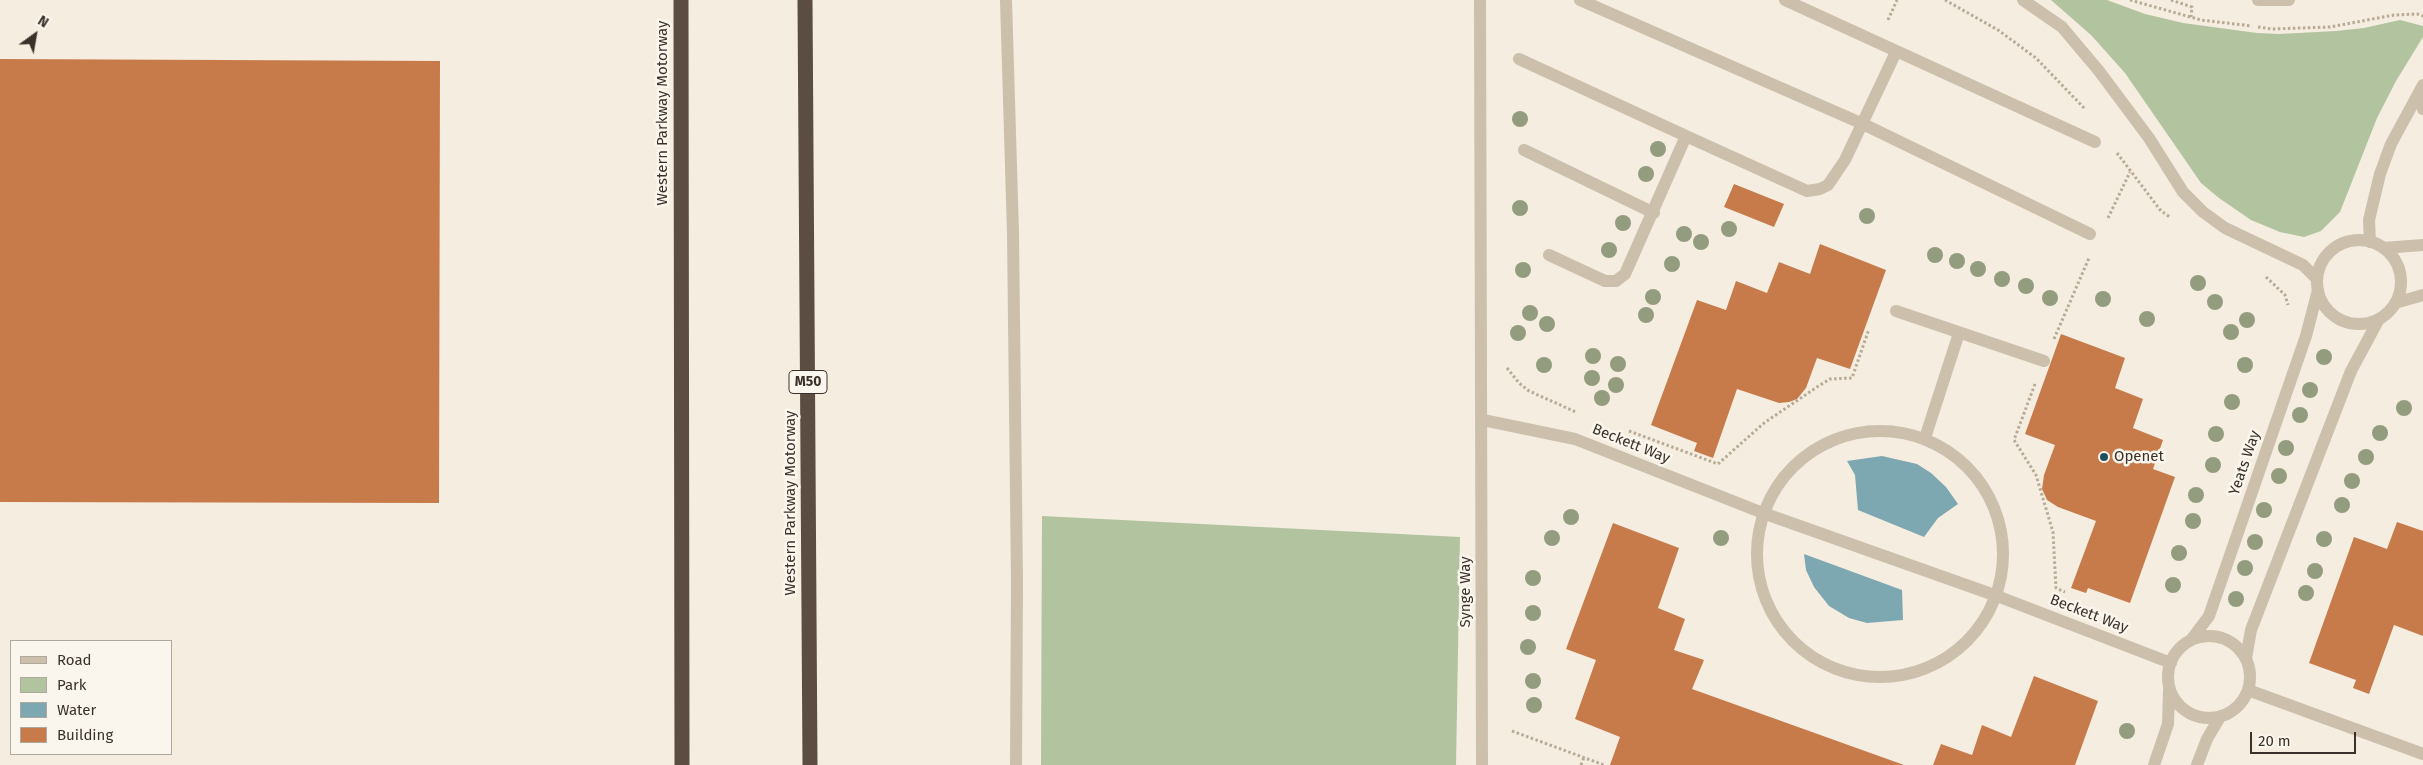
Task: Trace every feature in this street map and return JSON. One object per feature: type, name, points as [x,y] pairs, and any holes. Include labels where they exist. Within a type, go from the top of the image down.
[{"type":"highway","name":"Western Parkway Motorway","points":[[681,0],[682,765]]},
{"type":"highway","name":"Western Parkway Motorway","points":[[805,0],[810,765]]},
{"type":"street","points":[[1006,0],[1013,233],[1017,582],[1016,765]]},
{"type":"street","name":"Synge Way","points":[[1480,0],[1483,420],[1482,765]]},
{"type":"street","points":[[1580,0],[1863,124],[2090,234]]},
{"type":"street","points":[[1785,0],[2095,142]]},
{"type":"street","points":[[2023,0],[2062,28],[2099,71],[2149,138],[2183,192],[2203,212],[2225,228],[2303,265],[2317,284],[2322,302],[2330,313],[2341,320],[2354,324],[2367,324],[2379,319]]},
{"type":"street","points":[[2258,0],[2289,0]]},
{"type":"street","points":[[1519,59],[1806,190],[1820,189],[1828,185],[1845,160],[1896,52]]},
{"type":"street","points":[[2370,242],[2369,220],[2380,174],[2391,144],[2422,87]]},
{"type":"street","points":[[2422,87],[2423,109]]},
{"type":"street","points":[[1549,255],[1605,280],[1616,281],[1625,274],[1654,213],[1686,136]]},
{"type":"street","points":[[1524,150],[1654,213]]},
{"type":"street","points":[[2317,284],[2320,267],[2326,256],[2335,248],[2346,242],[2358,240],[2370,242],[2383,248],[2398,267],[2400,279],[2395,303]]},
{"type":"street","points":[[2383,248],[2423,245]]},
{"type":"street","name":"Yeats Way","points":[[2191,640],[2209,616],[2306,336],[2317,284]]},
{"type":"street","points":[[2169,684],[2173,698],[2182,708],[2193,715],[2207,719],[2220,717],[2232,712],[2242,702],[2248,690],[2250,679],[2246,658],[2251,630],[2351,371],[2379,319],[2395,303],[2423,295]]},
{"type":"street","points":[[1896,311],[2044,361]]},
{"type":"street","points":[[1925,438],[1958,333]]},
{"type":"street","name":"Beckett Way","points":[[1483,420],[1575,439],[1763,513],[1996,596],[2171,662]]},
{"type":"street","points":[[1876,431],[1904,432],[1925,438],[1946,449],[1965,463],[1980,481],[1992,501],[2000,522],[2004,546],[2004,569],[1988,616],[1973,637],[1953,655],[1930,668],[1905,675],[1879,678],[1852,674],[1827,666],[1805,652],[1786,634],[1771,612],[1762,588],[1757,562],[1758,536],[1763,513],[1774,490],[1786,473],[1802,458],[1820,446],[1840,437],[1876,431]]},
{"type":"street","points":[[2154,765],[2168,724],[2171,662],[2176,654],[2191,640],[2203,637],[2222,639],[2238,648],[2246,658]]},
{"type":"street","points":[[2248,690],[2423,754]]},
{"type":"street","points":[[2197,765],[2207,738],[2220,717]]},
{"type":"path","points":[[1945,0],[1998,30],[2036,58],[2088,112]]},
{"type":"path","points":[[2171,0],[2192,7],[2191,17]]},
{"type":"path","points":[[2113,147],[2161,210],[2175,222]]},
{"type":"path","points":[[2106,222],[2131,172]]},
{"type":"path","points":[[2065,592],[2056,588],[2053,532],[2036,475],[2014,440],[2044,361],[2091,254]]},
{"type":"path","points":[[2260,275],[2268,279],[2285,295],[2289,310]]},
{"type":"path","points":[[1718,464],[1764,423],[1830,379],[1852,378],[1869,329]]},
{"type":"path","points":[[1512,731],[1604,765]]},
{"type":"path","points":[[1581,765],[1584,757]]},
{"type":"green space","points":[[2051,0],[2107,0],[2145,14],[2183,23],[2257,33],[2279,34],[2336,31],[2364,28],[2400,20],[2423,26],[2423,37],[2396,81],[2377,118],[2340,212],[2321,231],[2304,237],[2280,232],[2251,220],[2201,183],[2125,73],[2091,35]]},
{"type":"green space","points":[[1042,516],[1460,537],[1456,765],[1041,765]]},
{"type":"water","points":[[1882,456],[1917,464],[1931,473],[1946,487],[1958,504],[1938,518],[1924,537],[1858,510],[1855,475],[1847,461]]},
{"type":"water","points":[[1804,554],[1902,590],[1903,620],[1867,623],[1849,618],[1829,606],[1814,587],[1806,570]]},
{"type":"building","points":[[0,59],[440,61],[439,503],[0,502]]},
{"type":"building","points":[[1734,184],[1784,204],[1774,227],[1724,207]]},
{"type":"building","points":[[1820,244],[1886,270],[1850,369],[1817,358],[1806,388],[1797,399],[1789,402],[1779,403],[1737,389],[1713,458],[1694,451],[1697,443],[1651,425],[1697,300],[1726,310],[1736,281],[1767,293],[1779,262],[1810,274]]},
{"type":"building","name":"Openet","points":[[2061,334],[2125,358],[2115,388],[2143,399],[2133,428],[2163,440],[2153,469],[2175,477],[2130,603],[2088,588],[2086,593],[2071,588],[2096,521],[2058,507],[2047,500],[2042,489],[2044,475],[2055,445],[2025,434]]},
{"type":"building","points":[[2397,522],[2423,531],[2423,636],[2394,625],[2369,694],[2353,688],[2356,680],[2309,663],[2354,537],[2387,549]]},
{"type":"building","points":[[1613,523],[1679,548],[1658,608],[1685,619],[1674,650],[1704,660],[1692,689],[1904,765],[1610,765],[1620,737],[1575,719],[1596,660],[1566,649]]},
{"type":"building","points":[[2034,676],[2098,701],[2075,765],[1933,765],[1941,744],[1972,755],[1982,725],[2011,737]]},
{"type":"place","name":"Openet","points":[[2104,457]]}]
